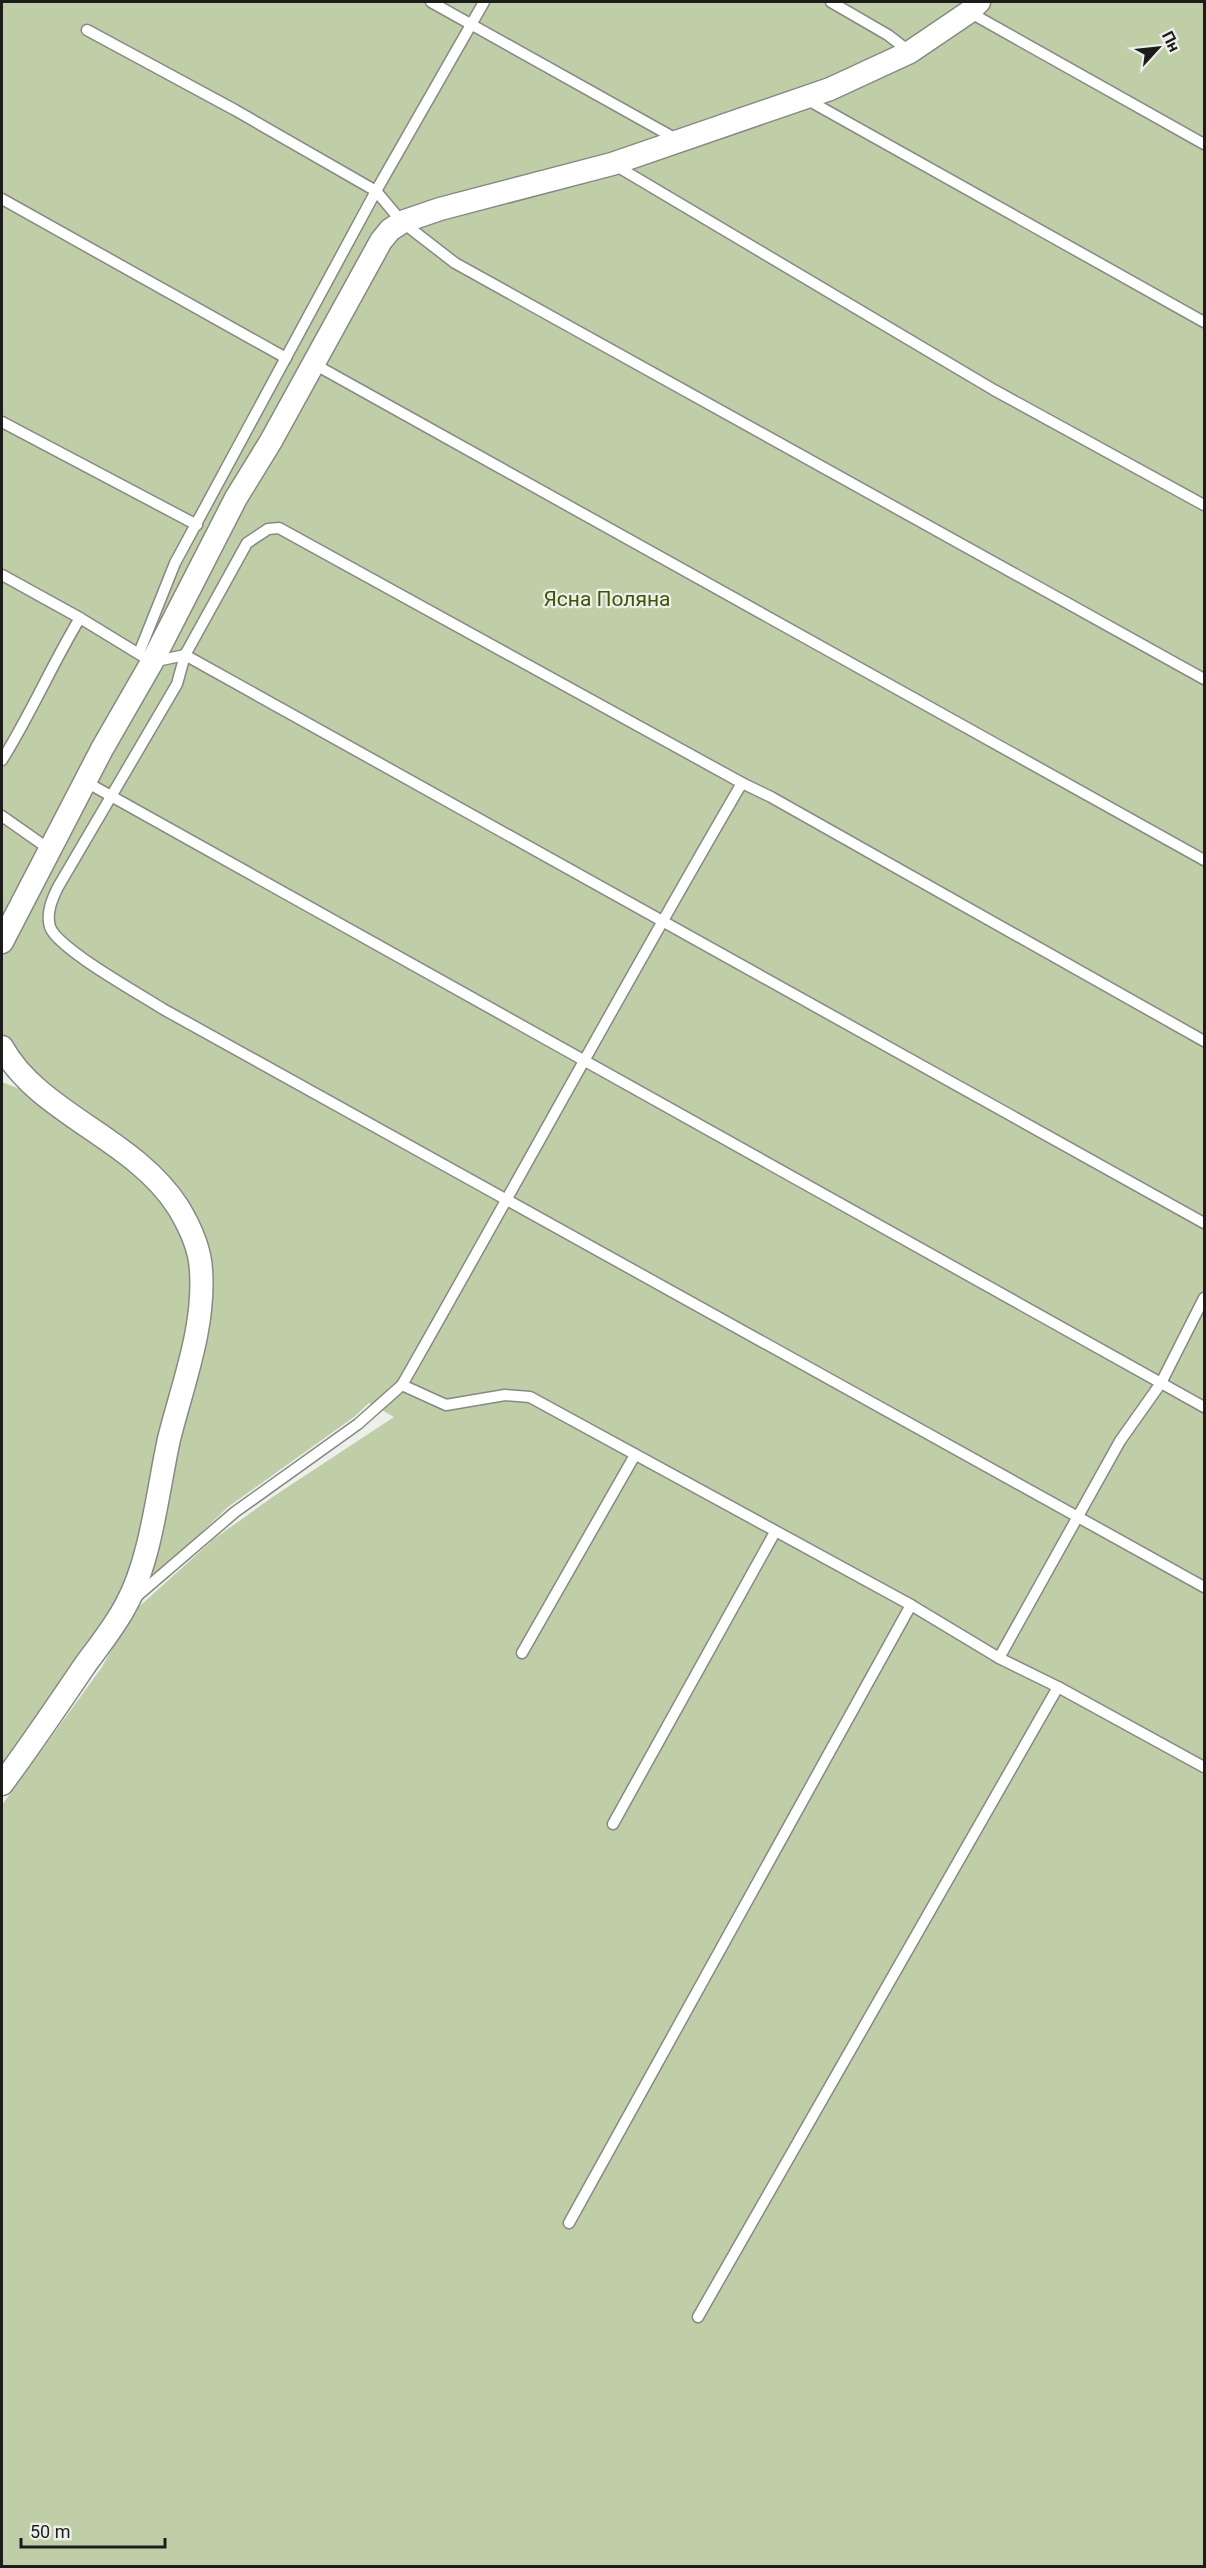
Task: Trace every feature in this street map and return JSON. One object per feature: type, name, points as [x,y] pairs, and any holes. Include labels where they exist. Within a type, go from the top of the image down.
[{"type":"street","points":[[2,942],[86,782],[146,657],[236,498],[272,441],[381,241],[390,230],[402,222],[440,209],[612,164],[681,142],[830,89],[910,52],[974,7]]},
{"type":"street","points":[[2,1047],[8,1058],[35,1089],[117,1145],[155,1180],[177,1206],[192,1233],[201,1268],[197,1335],[170,1439],[145,1553],[127,1605],[2,1784]]},
{"type":"lane","points":[[431,2],[681,142]]},
{"type":"lane","points":[[146,657],[175,563],[376,191],[484,2]]},
{"type":"lane","points":[[831,2],[888,34],[910,52]]},
{"type":"lane","points":[[974,7],[1204,144]]},
{"type":"lane","points":[[87,30],[235,110],[376,191],[402,222],[455,263],[1204,679]]},
{"type":"lane","points":[[804,98],[1204,322]]},
{"type":"lane","points":[[612,164],[994,390],[1204,505]]},
{"type":"lane","points":[[2,199],[286,358]]},
{"type":"lane","points":[[314,364],[1204,860]]},
{"type":"lane","points":[[2,422],[197,525]]},
{"type":"lane","points":[[1204,1041],[771,796],[742,783],[279,528],[268,529],[247,543],[185,655],[177,684],[52,900],[48,915],[51,929],[73,952],[163,1009],[1204,1587]]},
{"type":"lane","points":[[2,575],[146,657],[185,655],[1204,1223]]},
{"type":"lane","points":[[2,760],[80,618]]},
{"type":"lane","points":[[86,782],[1204,1407]]},
{"type":"lane","points":[[127,1605],[236,1512],[358,1424],[402,1385],[662,920],[742,783]]},
{"type":"lane","points":[[2,816],[49,849]]},
{"type":"lane","points":[[999,1658],[1120,1441],[1161,1383],[1204,1298]]},
{"type":"lane","points":[[402,1385],[446,1405],[505,1395],[530,1397],[911,1605],[999,1658],[1058,1687],[1204,1767]]},
{"type":"lane","points":[[522,1653],[635,1455]]},
{"type":"lane","points":[[613,1824],[775,1532]]},
{"type":"lane","points":[[569,2223],[911,1605]]},
{"type":"lane","points":[[698,2317],[1058,1687]]},
{"type":"green space","name":"Ясна Поляна","points":[[2,2],[1204,2],[1204,2566],[2,2566],[2,1805],[102,1667],[132,1613],[214,1539],[274,1496],[394,1417],[369,1403],[354,1417],[228,1507],[164,1568],[154,1573],[151,1572],[208,1299],[163,1171],[123,1136],[36,1077],[2,1070]]},
{"type":"green space","points":[[2,1082],[33,1094],[149,1184],[185,1235],[194,1295],[146,1510],[121,1600],[2,1771]]}]
